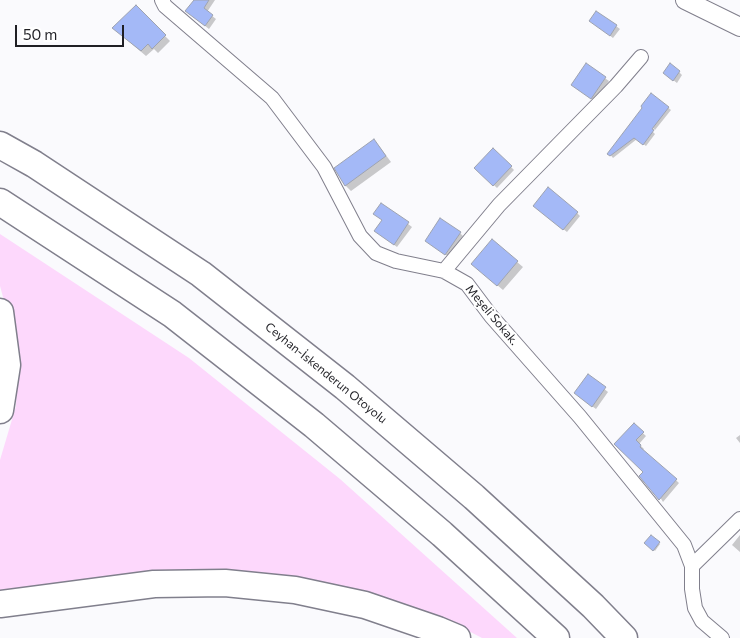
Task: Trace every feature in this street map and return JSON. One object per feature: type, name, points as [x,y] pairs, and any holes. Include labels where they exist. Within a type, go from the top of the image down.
[{"type":"highway","points":[[0,135],[201,274]]},
{"type":"highway","name":"Ceyhan-İskenderun Otoyolu","points":[[0,145],[34,164],[201,274],[345,387],[467,490],[593,606],[624,638]]},
{"type":"highway","points":[[0,202],[172,314],[314,425],[442,534],[556,638]]},
{"type":"highway","points":[[0,312],[6,365],[0,410]]},
{"type":"highway","points":[[0,604],[154,584],[225,583],[295,590],[365,604],[457,638]]},
{"type":"street","name":"Meşeli Sokak.","points":[[162,0],[165,6],[272,98],[324,167],[360,236],[376,253],[396,261],[444,271],[467,284],[491,316],[580,417],[684,545],[692,566]]},
{"type":"street","points":[[685,0],[701,6],[740,27]]},
{"type":"street","points":[[444,271],[499,205],[616,86],[641,57]]},
{"type":"street","points":[[722,638],[702,622],[695,608],[692,589],[692,566],[740,519]]},
{"type":"shaded area","points":[[0,234],[189,358],[340,479],[517,638],[482,638],[461,627],[353,591],[0,591],[0,460],[16,406],[18,352],[0,286]]},
{"type":"building","points":[[194,0],[209,0],[204,8],[213,15],[205,26],[185,11]]},
{"type":"building","points":[[136,5],[166,35],[152,49],[148,44],[141,51],[112,28]]},
{"type":"building","points":[[596,11],[617,25],[610,36],[589,21]]},
{"type":"building","points":[[586,63],[606,77],[591,99],[571,85]]},
{"type":"building","points":[[670,63],[680,71],[673,81],[663,73]]},
{"type":"building","points":[[651,93],[669,107],[652,129],[654,130],[643,145],[634,138],[610,156],[607,154],[642,108],[641,106]]},
{"type":"building","points":[[374,139],[386,156],[345,186],[334,168]]},
{"type":"building","points":[[493,148],[512,166],[493,186],[474,168]]},
{"type":"building","points":[[548,187],[578,212],[563,230],[533,206]]},
{"type":"building","points":[[381,203],[409,222],[394,245],[374,231],[382,220],[373,214]]},
{"type":"building","points":[[440,218],[461,232],[445,255],[425,241]]},
{"type":"building","points":[[492,239],[518,261],[497,286],[471,264]]},
{"type":"building","points":[[588,374],[606,387],[592,407],[574,393]]},
{"type":"building","points":[[634,423],[644,432],[636,440],[641,445],[640,447],[677,479],[659,500],[639,476],[643,472],[614,444]]},
{"type":"building","points":[[651,535],[660,542],[653,551],[644,543]]}]
